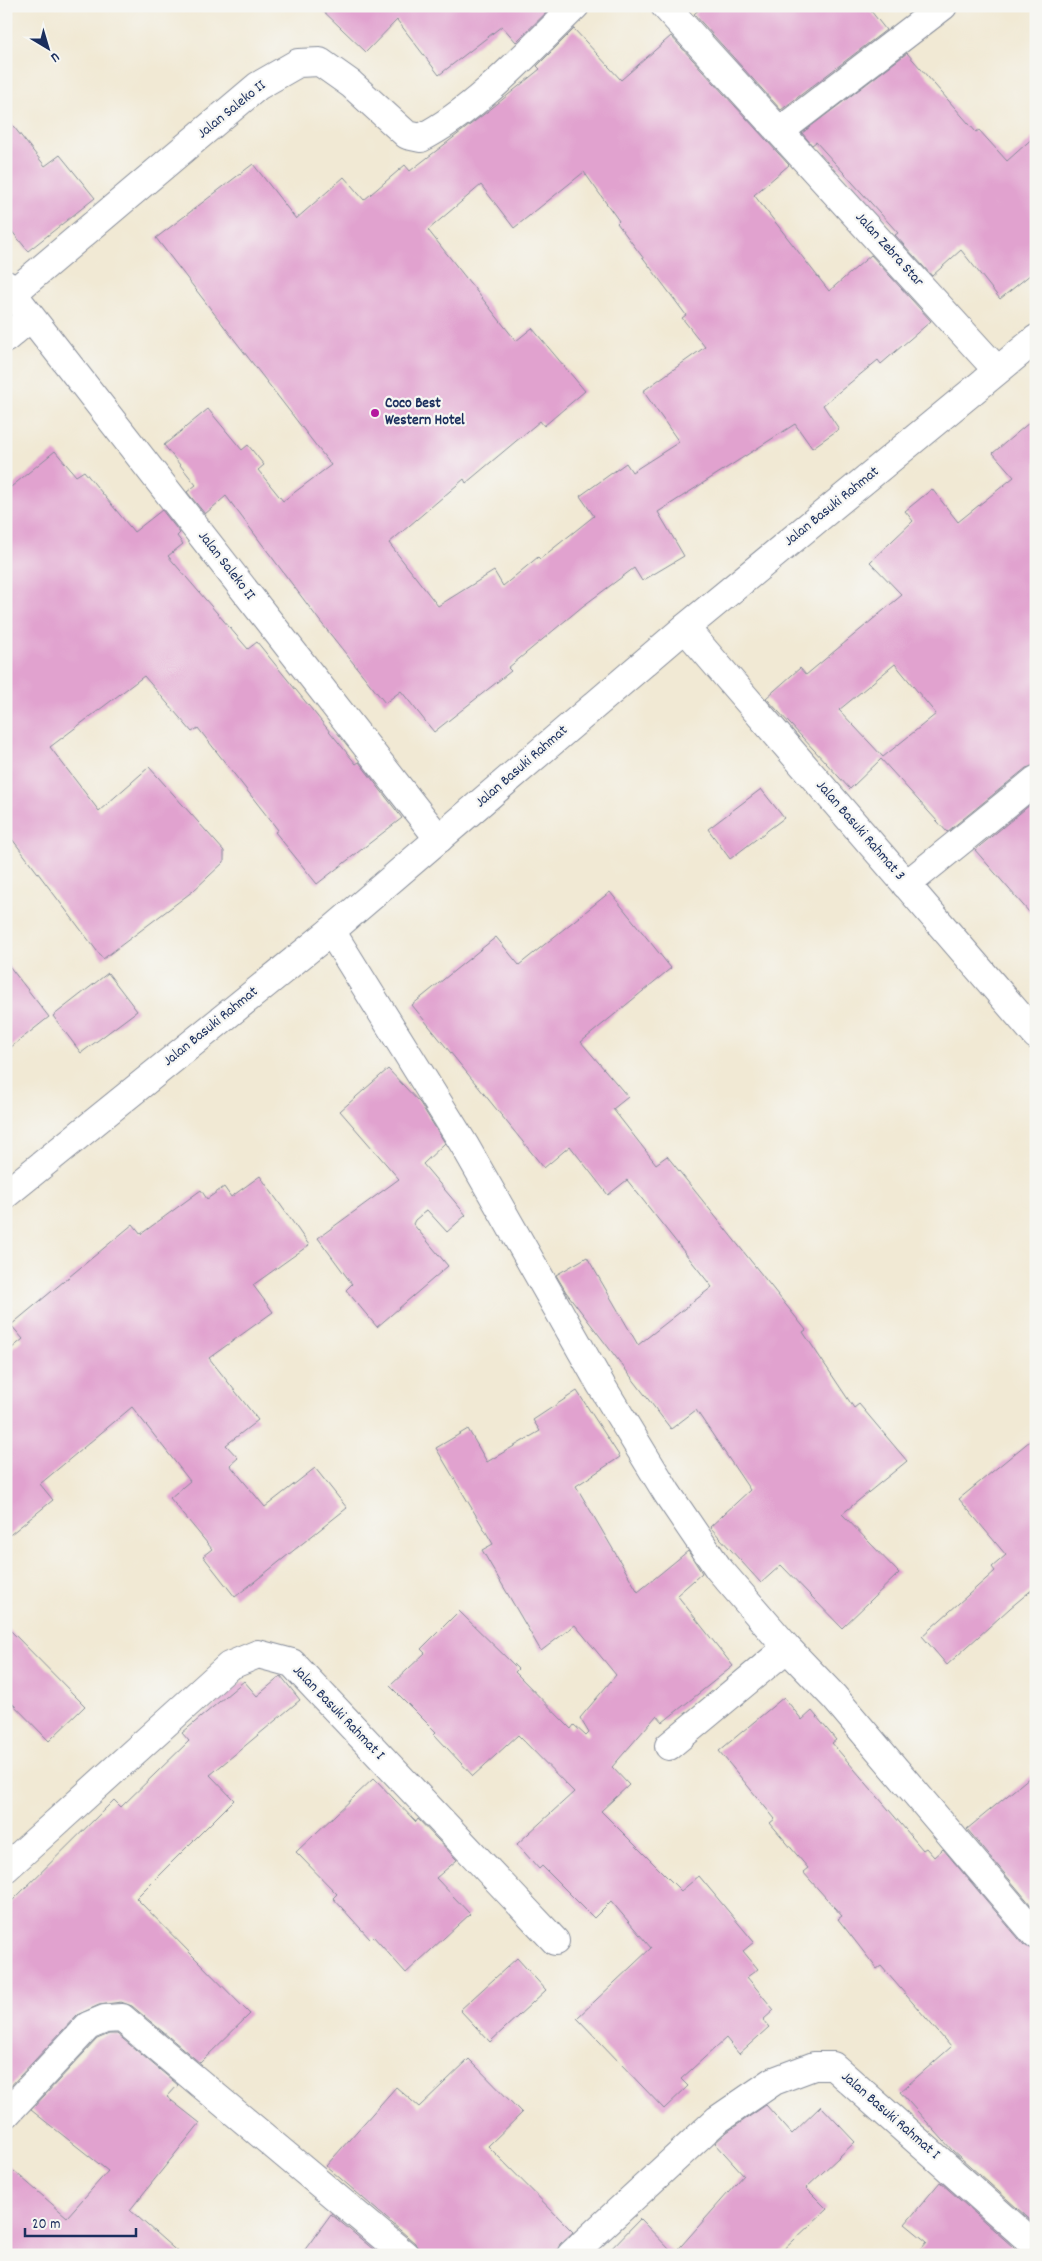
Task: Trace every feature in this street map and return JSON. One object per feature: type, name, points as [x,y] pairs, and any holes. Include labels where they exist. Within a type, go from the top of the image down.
[{"type":"main road","name":"Jalan Saleko II","points":[[438,839],[10,289],[258,86],[298,63],[320,62],[350,84],[407,135],[421,138],[444,127],[512,68],[575,6]]},
{"type":"main road","name":"Jalan Zebra Star","points":[[665,6],[997,370]]},
{"type":"main road","points":[[780,131],[942,6]]},
{"type":"main road","points":[[6,338],[31,316]]},
{"type":"main road","name":"Jalan Basuki Rahmat","points":[[6,1194],[331,931],[685,628],[1036,339]]},
{"type":"main road","name":"Jalan Basuki Rahmat 3","points":[[685,628],[1036,1035]]},
{"type":"main road","points":[[906,885],[1036,780]]},
{"type":"main road","points":[[331,931],[465,1146],[601,1385],[667,1493],[718,1568],[787,1648],[834,1697],[1036,1936]]},
{"type":"main road","points":[[669,1746],[787,1648]]},
{"type":"main road","name":"Jalan Basuki Rahmat I","points":[[6,1868],[229,1666],[258,1654],[292,1663],[555,1941]]},
{"type":"main road","points":[[6,2114],[88,2026],[105,2019],[122,2018],[404,2255]]},
{"type":"main road","name":"Jalan Basuki Rahmat I","points":[[571,2255],[717,2120],[774,2081],[814,2066],[833,2066],[1036,2246]]},
{"type":"building","points":[[318,6],[553,6],[516,42],[502,26],[439,75],[397,20],[366,52]]},
{"type":"building","points":[[703,6],[867,6],[886,30],[781,110],[694,14]]},
{"type":"building","points":[[574,29],[621,80],[671,36],[789,165],[754,195],[829,291],[871,255],[931,321],[881,364],[878,360],[823,405],[839,429],[812,448],[795,424],[658,512],[684,556],[642,581],[634,568],[583,606],[508,668],[511,671],[434,732],[401,691],[385,703],[319,620],[226,496],[205,514],[187,492],[196,485],[164,445],[208,409],[242,450],[248,445],[264,465],[258,470],[283,501],[331,465],[156,238],[253,164],[296,219],[344,177],[364,200],[405,165],[410,171],[492,108],[540,69],[537,66]],"holes":[[[584,172],[619,221],[617,223],[686,315],[682,318],[705,347],[643,391],[679,442],[632,472],[626,463],[580,496],[594,516],[540,559],[538,557],[503,586],[494,571],[438,606],[389,543],[464,479],[466,483],[540,421],[544,426],[585,391],[532,328],[516,341],[428,230],[481,185],[514,228]]]},
{"type":"building","points":[[907,53],[976,132],[979,130],[1007,161],[1036,135],[1036,270],[1000,299],[961,250],[932,276],[895,235],[898,233],[816,142],[812,145],[802,133]]},
{"type":"building","points":[[6,117],[45,166],[60,155],[95,198],[28,251],[6,224]]},
{"type":"building","points":[[1036,417],[1036,765],[1026,768],[947,832],[881,759],[850,789],[766,698],[800,668],[806,675],[902,595],[870,562],[913,521],[905,511],[932,489],[958,522],[1014,477],[993,453]],"holes":[[[895,664],[936,714],[883,757],[839,710]]]},
{"type":"building","points":[[55,451],[76,476],[84,471],[134,532],[162,510],[180,533],[177,536],[183,544],[168,556],[248,649],[257,642],[356,764],[359,762],[402,818],[317,884],[275,832],[278,830],[198,728],[192,732],[144,676],[50,747],[99,811],[149,767],[224,851],[224,862],[193,891],[103,959],[6,831],[6,491]]},
{"type":"building","points":[[761,789],[784,818],[730,859],[708,829]]},
{"type":"building","points":[[1036,800],[1036,920],[975,850]]},
{"type":"building","points":[[610,892],[671,968],[581,1042],[628,1097],[613,1109],[656,1164],[667,1156],[806,1330],[803,1332],[854,1408],[859,1404],[907,1461],[842,1514],[899,1573],[842,1628],[781,1565],[761,1583],[710,1527],[750,1490],[696,1410],[671,1429],[566,1292],[556,1275],[587,1257],[638,1345],[712,1287],[627,1180],[608,1195],[570,1146],[544,1168],[412,1005],[496,937],[519,965]]},
{"type":"building","points":[[6,962],[49,1017],[6,1051]]},
{"type":"building","points":[[108,973],[137,1011],[81,1053],[53,1016]]},
{"type":"building","points":[[388,1069],[420,1103],[445,1143],[423,1164],[466,1215],[447,1232],[427,1210],[415,1220],[413,1224],[448,1266],[377,1327],[346,1290],[352,1284],[318,1238],[399,1179],[340,1111]]},
{"type":"building","points":[[260,1176],[309,1245],[253,1285],[273,1312],[209,1358],[258,1420],[226,1445],[238,1458],[230,1465],[265,1507],[315,1468],[347,1508],[235,1597],[203,1556],[212,1549],[170,1498],[190,1481],[132,1407],[40,1484],[53,1500],[6,1538],[6,1353],[23,1339],[11,1325],[133,1224],[141,1234],[201,1190],[207,1199],[224,1187],[231,1197]]},
{"type":"building","points":[[577,1391],[620,1457],[576,1486],[638,1592],[688,1551],[702,1573],[677,1595],[733,1666],[663,1722],[657,1715],[612,1767],[629,1785],[601,1811],[681,1891],[699,1876],[754,1942],[743,1951],[758,1969],[747,1977],[774,2010],[763,2020],[769,2027],[739,2054],[726,2038],[681,2079],[688,2086],[664,2109],[577,2018],[651,1948],[611,1901],[594,1918],[542,1866],[539,1869],[517,1844],[574,1792],[518,1735],[473,1776],[434,1734],[436,1732],[390,1686],[425,1653],[421,1649],[459,1611],[518,1669],[515,1672],[571,1729],[574,1725],[586,1736],[589,1733],[580,1718],[616,1675],[575,1625],[541,1651],[482,1550],[493,1544],[436,1448],[468,1429],[487,1462],[540,1431],[533,1420]]},
{"type":"building","points":[[1036,1436],[1036,1590],[1034,1588],[1010,1608],[947,1665],[922,1636],[995,1571],[992,1567],[1006,1555],[959,1499]]},
{"type":"building","points":[[6,1626],[85,1706],[49,1741],[6,1697]]},
{"type":"building","points":[[281,1676],[300,1700],[210,1775],[234,1800],[136,1898],[250,2014],[200,2063],[132,2006],[121,2002],[99,2005],[77,2015],[6,2091],[6,1907],[114,1800],[121,1807],[189,1741],[182,1733],[244,1681],[257,1696]]},
{"type":"building","points":[[784,1697],[802,1720],[812,1711],[836,1740],[832,1743],[923,1850],[926,1848],[934,1857],[943,1849],[1024,1945],[1036,1950],[1036,2225],[952,2150],[900,2092],[951,2047],[881,1966],[877,1969],[838,1919],[842,1916],[803,1872],[808,1868],[770,1823],[775,1819],[719,1751]]},
{"type":"building","points":[[1036,1772],[1036,1911],[967,1829]]},
{"type":"building","points":[[374,1778],[416,1822],[418,1819],[457,1860],[436,1878],[470,1914],[406,1973],[373,1936],[370,1939],[333,1898],[337,1894],[296,1852]]},
{"type":"building","points":[[517,1958],[546,1990],[490,2042],[460,2010]]},
{"type":"building","points":[[109,2034],[117,2034],[178,2085],[167,2097],[200,2123],[130,2210],[181,2255],[6,2255],[6,2164],[67,2217],[108,2171],[31,2110],[97,2039]]},
{"type":"building","points":[[469,2059],[522,2113],[488,2146],[573,2232],[560,2244],[556,2255],[420,2255],[415,2243],[326,2166],[396,2087],[419,2107]]},
{"type":"building","points":[[766,2105],[792,2134],[821,2106],[855,2142],[806,2188],[827,2209],[778,2255],[605,2255],[640,2219],[674,2254],[744,2175],[715,2143],[727,2132]]},
{"type":"building","points":[[940,2182],[1022,2255],[916,2255],[927,2242],[905,2224]]},
{"type":"building","points":[[331,2214],[380,2255],[301,2255]]},
{"type":"place","name":"Coco Best Western Hotel","points":[[375,413]]}]
